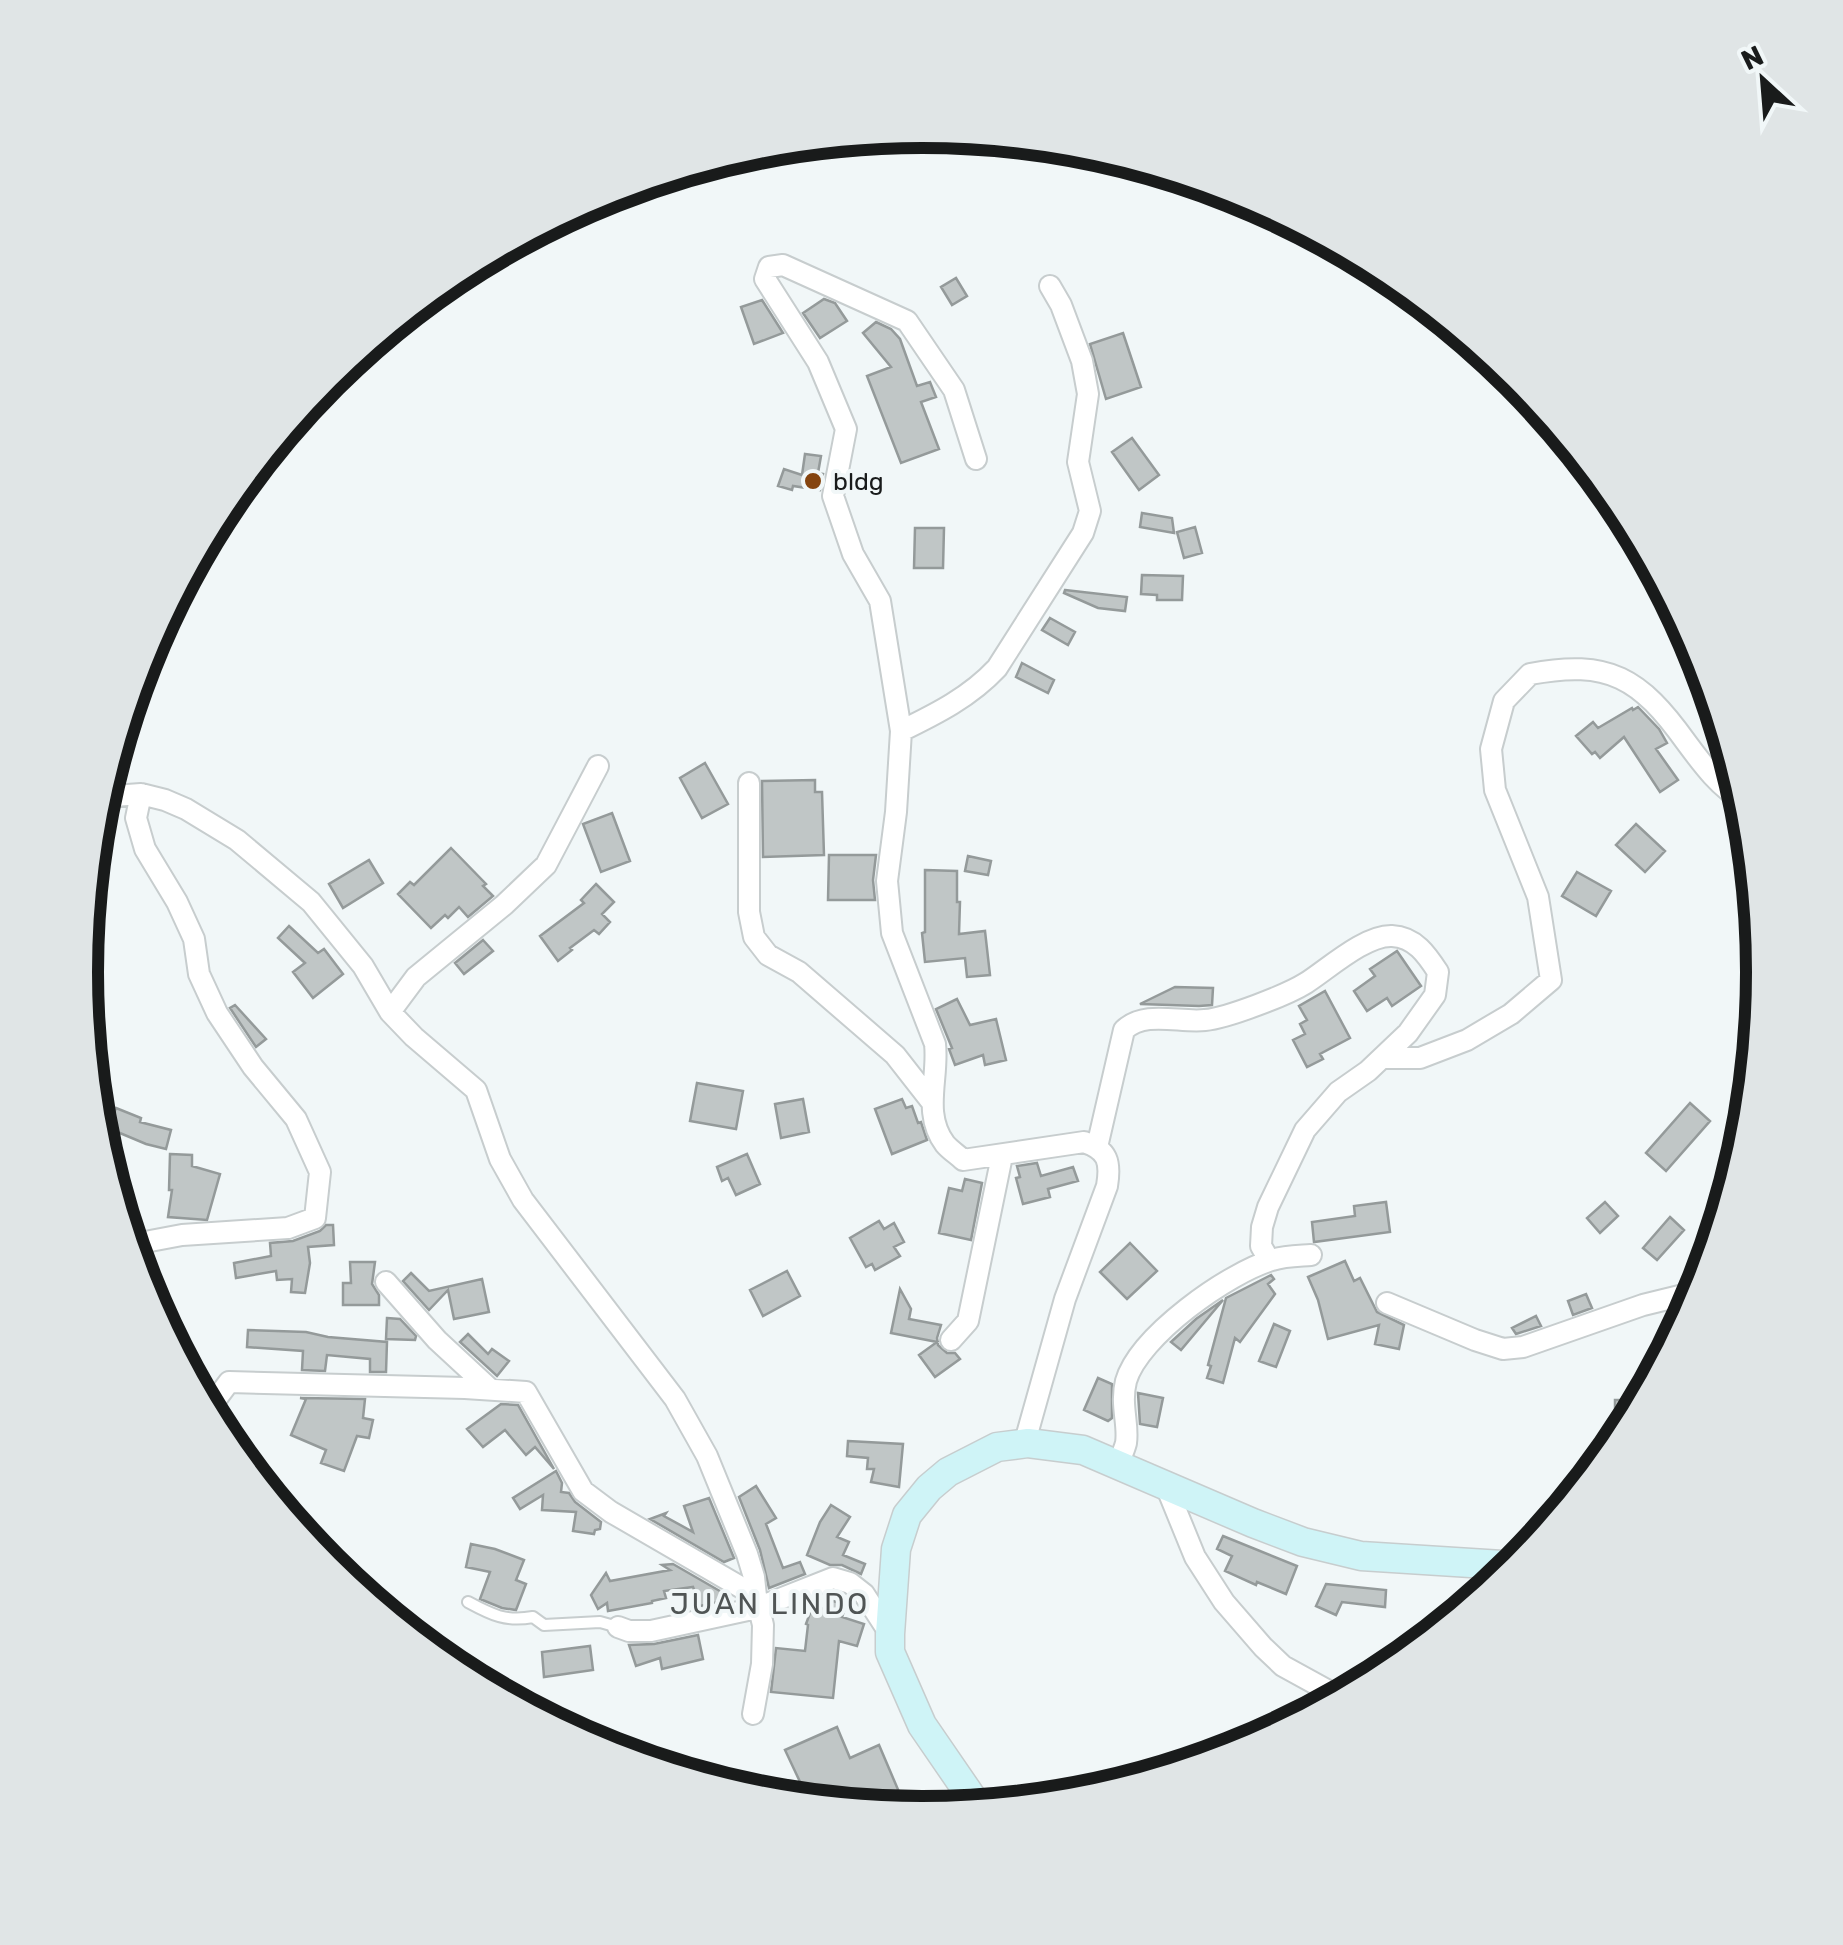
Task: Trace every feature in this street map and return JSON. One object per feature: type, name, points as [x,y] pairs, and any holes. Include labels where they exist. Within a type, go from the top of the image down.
[{"type":"main road","points":[[970,1795],[922,1726],[890,1652],[896,1549],[907,1515],[929,1488],[948,1472],[997,1447],[1028,1444],[1083,1450],[1303,1542],[1361,1556],[1494,1564]]},
{"type":"street","points":[[976,459],[954,390],[907,322],[783,266],[769,267],[765,279],[818,362],[846,429],[833,496],[853,554],[880,601],[902,731],[886,881],[892,933],[934,1044],[937,1061],[931,1101],[933,1116],[944,1144],[963,1160],[1084,1142],[1107,1157],[1108,1186],[1064,1299],[1024,1445]]},
{"type":"street","points":[[902,731],[980,686],[1011,647],[1083,533],[1090,510],[1078,462],[1088,394],[1082,361],[1050,286]]},
{"type":"street","points":[[1382,1058],[1420,1058],[1467,1040],[1510,1014],[1551,980],[1538,897],[1495,790],[1491,750],[1504,702],[1530,674],[1600,670],[1622,678],[1668,716],[1706,770],[1724,786]]},
{"type":"street","points":[[390,1012],[416,977],[546,865],[598,766]]},
{"type":"street","points":[[749,783],[749,912],[754,937],[768,955],[800,972],[895,1055],[931,1101]]},
{"type":"street","points":[[141,794],[136,818],[145,849],[194,940],[199,974],[217,1013],[253,1067],[296,1119],[320,1172],[315,1218],[288,1228],[182,1235],[143,1242]]},
{"type":"street","points":[[117,796],[141,794],[166,800],[237,840],[311,902],[363,966],[390,1012],[476,1090],[500,1158],[523,1200],[675,1399],[722,1491],[754,1576],[763,1624],[762,1664],[753,1714]]},
{"type":"street","points":[[1097,1147],[1124,1030],[1132,1022],[1208,1020],[1283,996],[1356,948],[1389,936],[1409,940],[1425,953],[1438,972],[1436,995],[1408,1032],[1320,1111],[1298,1144],[1262,1226],[1261,1246],[1269,1260]]},
{"type":"street","points":[[951,1340],[968,1320],[1002,1156]]},
{"type":"street","points":[[1118,1466],[1126,1441],[1125,1385],[1145,1347],[1206,1294],[1269,1260],[1310,1255]]},
{"type":"street","points":[[386,1282],[437,1340],[490,1390]]},
{"type":"street","points":[[1386,1303],[1502,1349],[1523,1347],[1679,1296]]},
{"type":"street","points":[[217,1398],[229,1382],[526,1392],[583,1491],[757,1602]]},
{"type":"street","points":[[1166,1486],[1195,1556],[1224,1602],[1283,1666],[1326,1690]]},
{"type":"street","points":[[618,1626],[629,1631],[651,1630],[834,1578],[850,1583],[864,1594],[890,1634]]},
{"type":"lane","points":[[468,1602],[498,1617],[533,1617],[544,1625],[600,1622],[618,1626]]},
{"type":"building","points":[[956,278],[967,296],[952,305],[941,287]]},
{"type":"building","points":[[824,299],[835,303],[847,321],[820,338],[803,313]]},
{"type":"building","points":[[762,300],[783,333],[754,344],[741,307]]},
{"type":"building","points":[[876,322],[900,339],[917,386],[930,382],[936,397],[921,402],[939,449],[901,463],[867,376],[891,367],[863,333]]},
{"type":"building","points":[[1123,333],[1141,387],[1106,399],[1090,344]]},
{"type":"building","points":[[1132,438],[1159,475],[1139,490],[1112,452]]},
{"type":"building","points":[[805,454],[821,456],[820,490],[778,486],[784,469],[802,475]]},
{"type":"building","points":[[1142,513],[1172,518],[1174,533],[1140,527]]},
{"type":"building","points":[[1195,527],[1202,553],[1184,558],[1177,532]]},
{"type":"building","points":[[915,528],[944,528],[943,568],[914,568]]},
{"type":"building","points":[[1142,575],[1183,576],[1182,600],[1157,600],[1157,595],[1141,594]]},
{"type":"building","points":[[1065,590],[1127,597],[1125,611],[1098,608],[1064,593]]},
{"type":"building","points":[[1050,618],[1075,632],[1068,645],[1042,630]]},
{"type":"building","points":[[1022,663],[1054,680],[1048,693],[1016,677]]},
{"type":"building","points":[[1638,707],[1667,743],[1656,749],[1678,780],[1660,792],[1624,737],[1600,758],[1576,736],[1593,722],[1598,728]]},
{"type":"building","points":[[705,763],[728,804],[702,818],[680,778]]},
{"type":"building","points":[[815,780],[815,792],[822,792],[824,855],[763,857],[762,781]]},
{"type":"building","points":[[612,813],[630,861],[601,872],[583,824]]},
{"type":"building","points":[[1636,824],[1665,851],[1645,872],[1616,845]]},
{"type":"building","points":[[451,848],[493,896],[468,917],[459,907],[431,928],[398,894],[410,882],[414,885]]},
{"type":"building","points":[[829,855],[876,855],[875,900],[828,900]]},
{"type":"building","points":[[968,856],[991,861],[988,875],[965,871]]},
{"type":"building","points":[[369,860],[383,883],[343,908],[329,884]]},
{"type":"building","points":[[925,870],[957,871],[959,934],[985,931],[990,975],[967,977],[965,958],[925,962]]},
{"type":"building","points":[[1577,872],[1611,891],[1596,916],[1562,896]]},
{"type":"building","points":[[596,884],[614,902],[602,914],[610,922],[599,934],[594,930],[570,948],[558,961],[540,936],[584,903],[581,900]]},
{"type":"building","points":[[289,926],[318,953],[324,949],[343,974],[313,998],[293,972],[305,963],[278,938]]},
{"type":"building","points":[[483,940],[493,951],[464,974],[455,963]]},
{"type":"building","points":[[1397,951],[1421,986],[1392,1006],[1387,998],[1367,1011],[1354,991],[1375,976],[1370,969]]},
{"type":"building","points":[[1175,987],[1213,988],[1212,1005],[1140,1004]]},
{"type":"building","points":[[1325,991],[1350,1038],[1320,1054],[1323,1059],[1307,1067],[1293,1040],[1305,1034],[1300,1024],[1307,1020],[1299,1006]]},
{"type":"building","points":[[957,999],[970,1025],[996,1019],[1006,1060],[985,1065],[983,1055],[955,1065],[936,1009]]},
{"type":"building","points":[[235,1005],[266,1039],[256,1047],[230,1008]]},
{"type":"building","points":[[697,1083],[743,1091],[736,1129],[690,1121]]},
{"type":"building","points":[[803,1099],[809,1132],[781,1138],[775,1104]]},
{"type":"building","points":[[902,1099],[906,1108],[912,1106],[927,1140],[892,1154],[875,1109]]},
{"type":"building","points":[[1690,1103],[1710,1121],[1666,1171],[1646,1153]]},
{"type":"building","points":[[116,1108],[141,1118],[140,1122],[171,1130],[166,1149],[113,1130]]},
{"type":"building","points":[[170,1154],[192,1155],[192,1166],[220,1174],[207,1220],[168,1217],[172,1190]]},
{"type":"building","points":[[747,1154],[760,1184],[736,1195],[728,1178],[722,1181],[717,1167]]},
{"type":"building","points":[[1037,1163],[1041,1176],[1073,1167],[1078,1181],[1048,1189],[1050,1197],[1023,1204],[1017,1166]]},
{"type":"building","points":[[965,1179],[982,1183],[971,1240],[939,1233],[949,1188],[962,1191]]},
{"type":"building","points":[[1386,1202],[1390,1232],[1314,1242],[1312,1222],[1355,1216],[1354,1206]]},
{"type":"building","points":[[1605,1202],[1618,1216],[1600,1233],[1587,1218]]},
{"type":"building","points":[[1670,1217],[1684,1230],[1657,1260],[1643,1248]]},
{"type":"building","points":[[879,1221],[884,1229],[894,1223],[904,1242],[894,1247],[900,1256],[875,1270],[872,1264],[866,1267],[850,1238]]},
{"type":"building","points":[[333,1225],[334,1245],[308,1247],[310,1263],[305,1293],[291,1292],[292,1279],[277,1280],[276,1271],[236,1278],[234,1263],[271,1256],[270,1243],[293,1241]]},
{"type":"building","points":[[1130,1243],[1157,1271],[1127,1299],[1100,1272]]},
{"type":"building","points":[[1345,1261],[1354,1281],[1360,1278],[1377,1312],[1404,1325],[1399,1349],[1375,1344],[1379,1325],[1328,1339],[1308,1277]]},
{"type":"building","points":[[350,1262],[375,1262],[372,1284],[379,1295],[379,1305],[343,1305],[343,1283],[351,1283]]},
{"type":"building","points":[[787,1271],[800,1296],[763,1316],[750,1290]]},
{"type":"building","points":[[411,1273],[429,1291],[482,1279],[489,1312],[454,1319],[448,1290],[429,1310],[403,1281]]},
{"type":"building","points":[[1271,1275],[1274,1279],[1268,1284],[1275,1294],[1240,1342],[1235,1338],[1223,1383],[1207,1378],[1226,1298]]},
{"type":"building","points":[[900,1289],[911,1309],[909,1319],[941,1325],[938,1345],[960,1359],[935,1377],[919,1355],[937,1342],[891,1333]]},
{"type":"building","points":[[1586,1294],[1592,1308],[1573,1315],[1568,1301]]},
{"type":"building","points":[[1223,1300],[1181,1350],[1171,1342],[1196,1319]]},
{"type":"building","points":[[1536,1316],[1541,1326],[1516,1334],[1512,1328]]},
{"type":"building","points":[[387,1318],[400,1319],[416,1336],[415,1340],[386,1339]]},
{"type":"building","points":[[1274,1324],[1290,1331],[1276,1367],[1259,1361]]},
{"type":"building","points":[[248,1330],[387,1342],[386,1372],[370,1372],[370,1359],[327,1355],[325,1371],[302,1370],[303,1351],[247,1347]]},
{"type":"building","points":[[468,1334],[488,1354],[492,1349],[509,1361],[497,1376],[460,1342]]},
{"type":"building","points":[[1098,1378],[1112,1384],[1112,1418],[1108,1421],[1084,1410]]},
{"type":"building","points":[[1138,1393],[1163,1398],[1157,1427],[1140,1424]]},
{"type":"building","points":[[300,1398],[365,1399],[363,1418],[373,1420],[369,1438],[357,1436],[344,1471],[321,1463],[326,1450],[291,1435],[306,1399]]},
{"type":"building","points":[[1615,1400],[1626,1400],[1615,1417]]},
{"type":"building","points":[[501,1404],[518,1405],[554,1469],[535,1447],[526,1455],[505,1430],[483,1447],[467,1429]]},
{"type":"building","points":[[848,1441],[903,1444],[899,1487],[871,1482],[874,1469],[867,1469],[868,1458],[847,1456]]},
{"type":"building","points":[[556,1471],[562,1483],[561,1492],[569,1493],[601,1522],[594,1534],[573,1531],[576,1512],[542,1510],[543,1495],[520,1509],[513,1498]]},
{"type":"building","points":[[756,1486],[776,1518],[766,1524],[783,1568],[800,1562],[805,1574],[769,1588],[760,1550],[739,1497]]},
{"type":"building","points":[[709,1498],[734,1558],[724,1562],[650,1519],[666,1513],[664,1516],[693,1532],[684,1506]]},
{"type":"building","points":[[831,1505],[850,1517],[837,1537],[849,1542],[843,1555],[865,1564],[861,1574],[807,1555]]},
{"type":"building","points":[[1223,1536],[1297,1566],[1286,1594],[1225,1571],[1232,1556],[1217,1549]]},
{"type":"building","points":[[471,1544],[524,1560],[516,1580],[526,1584],[516,1610],[480,1599],[490,1572],[466,1567]]},
{"type":"building","points":[[673,1564],[725,1594],[727,1600],[700,1606],[693,1587],[664,1591],[666,1598],[652,1603],[608,1611],[607,1603],[598,1609],[591,1595],[606,1573],[610,1581],[670,1570],[662,1565]]},
{"type":"building","points":[[1326,1584],[1386,1590],[1385,1607],[1342,1602],[1336,1615],[1316,1606]]},
{"type":"building","points":[[830,1600],[846,1605],[842,1617],[864,1624],[857,1646],[839,1641],[833,1698],[771,1692],[776,1648],[805,1651],[806,1624],[813,1605],[826,1610]]},
{"type":"building","points":[[698,1635],[703,1659],[662,1669],[660,1658],[636,1666],[629,1645],[654,1644]]},
{"type":"building","points":[[590,1646],[593,1670],[544,1677],[542,1652]]},
{"type":"building","points":[[837,1727],[850,1758],[879,1745],[901,1796],[803,1787],[785,1750]]},
{"type":"place","name":"bldg","points":[[813,481]]},
{"type":"district","name":"JUAN LINDO","points":[[770,1604]]}]
